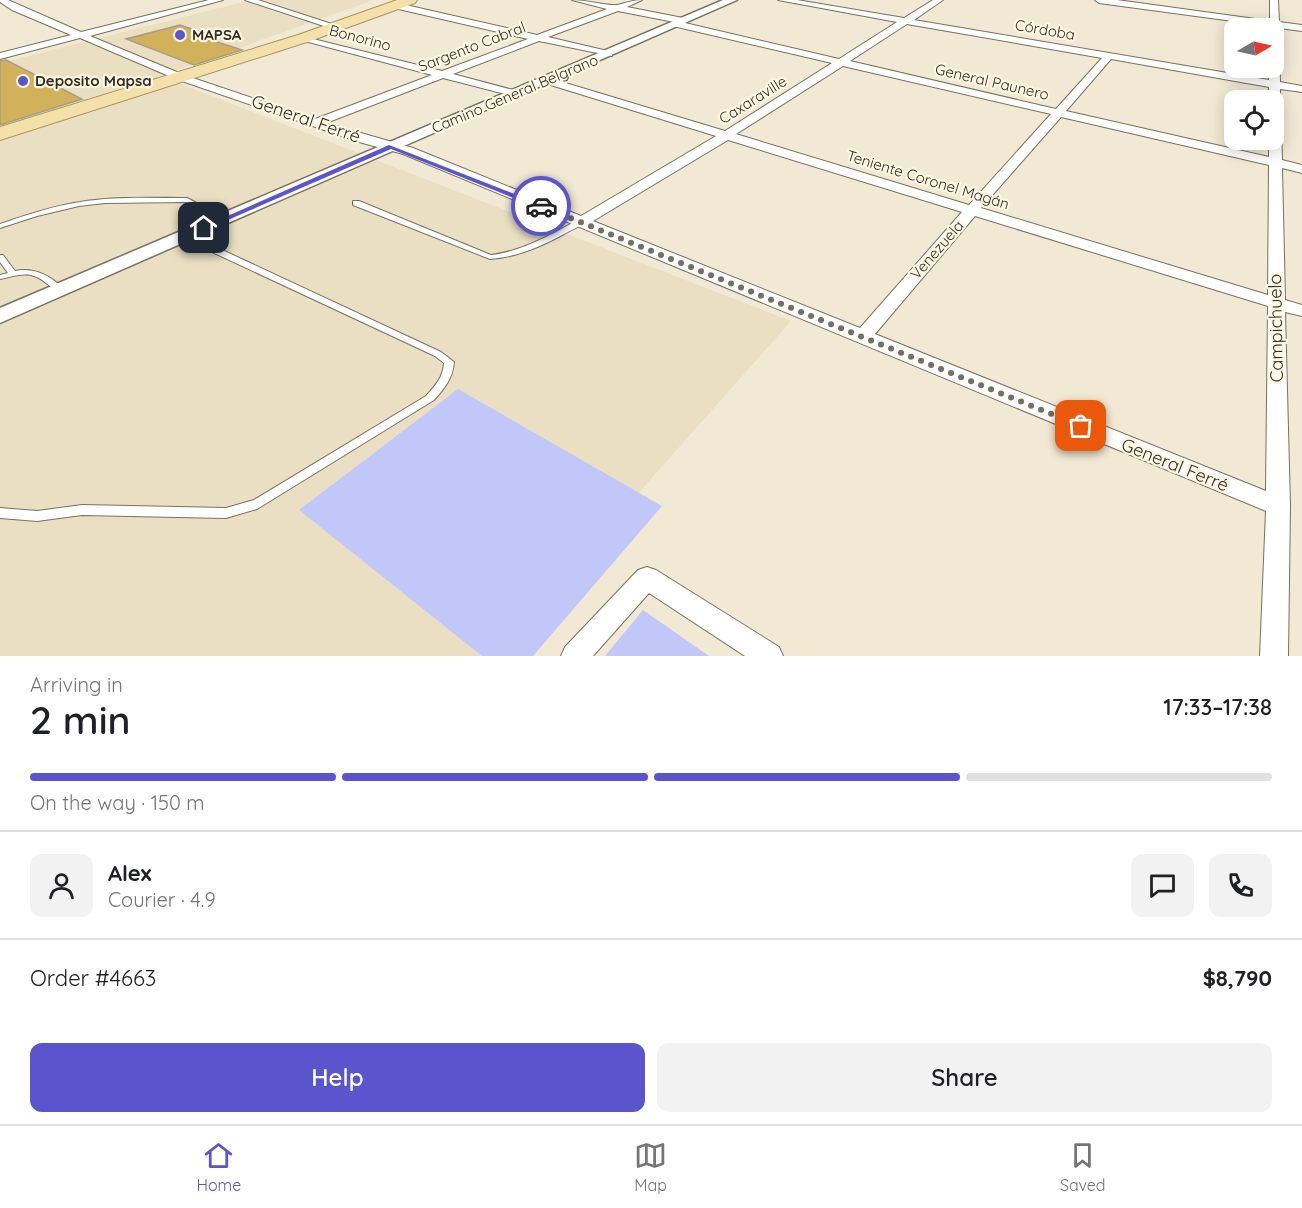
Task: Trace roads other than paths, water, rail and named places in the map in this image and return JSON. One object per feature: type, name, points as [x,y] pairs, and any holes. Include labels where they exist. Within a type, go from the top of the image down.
[{"type":"main road","points":[[0,134],[304,38],[404,3]]},
{"type":"street","name":"General Ferré","points":[[2,0],[15,8],[180,77],[391,147],[581,222],[1278,506]]},
{"type":"street","points":[[0,56],[219,0]]},
{"type":"street","points":[[249,0],[336,27]]},
{"type":"street","name":"General Paunero","points":[[576,0],[680,22],[842,63],[1302,169]]},
{"type":"street","name":"Sargento Cabral","points":[[317,122],[638,0]]},
{"type":"street","name":"Camino General Belgrano","points":[[0,316],[732,0]]},
{"type":"street","name":"Córdoba","points":[[782,0],[1302,88]]},
{"type":"street","name":"Caxaraville","points":[[581,222],[725,136],[908,22],[939,0]]},
{"type":"street","points":[[1099,0],[1230,18]]},
{"type":"street","name":"Campichuelo","points":[[1274,0],[1274,18]]},
{"type":"street","points":[[404,3],[608,54]]},
{"type":"street","points":[[1284,25],[1302,28]]},
{"type":"street","name":"Bonorino","points":[[304,38],[513,93]]},
{"type":"street","name":"Venezuela","points":[[862,338],[1109,56]]},
{"type":"street","name":"Campichuelo","points":[[1274,656],[1278,506],[1275,78]]},
{"type":"street","name":"Teniente Coronel Magán","points":[[545,80],[1302,311]]},
{"type":"street","points":[[575,656],[647,578],[769,656]]},
{"type":"lane","points":[[0,226],[35,214],[105,201],[187,200],[224,219]]},
{"type":"lane","points":[[356,203],[490,257],[507,256],[522,251],[581,222]]},
{"type":"lane","points":[[0,513],[37,516],[82,510],[226,513],[257,504],[430,398],[449,373],[448,362],[438,354],[185,236]]},
{"type":"lane","points":[[0,257],[13,274]]},
{"type":"lane","points":[[0,277],[26,271],[40,273],[61,290]]},
{"type":"place","name":"MAPSA","points":[[180,35]]},
{"type":"place","name":"Deposito Mapsa","points":[[23,81]]}]
